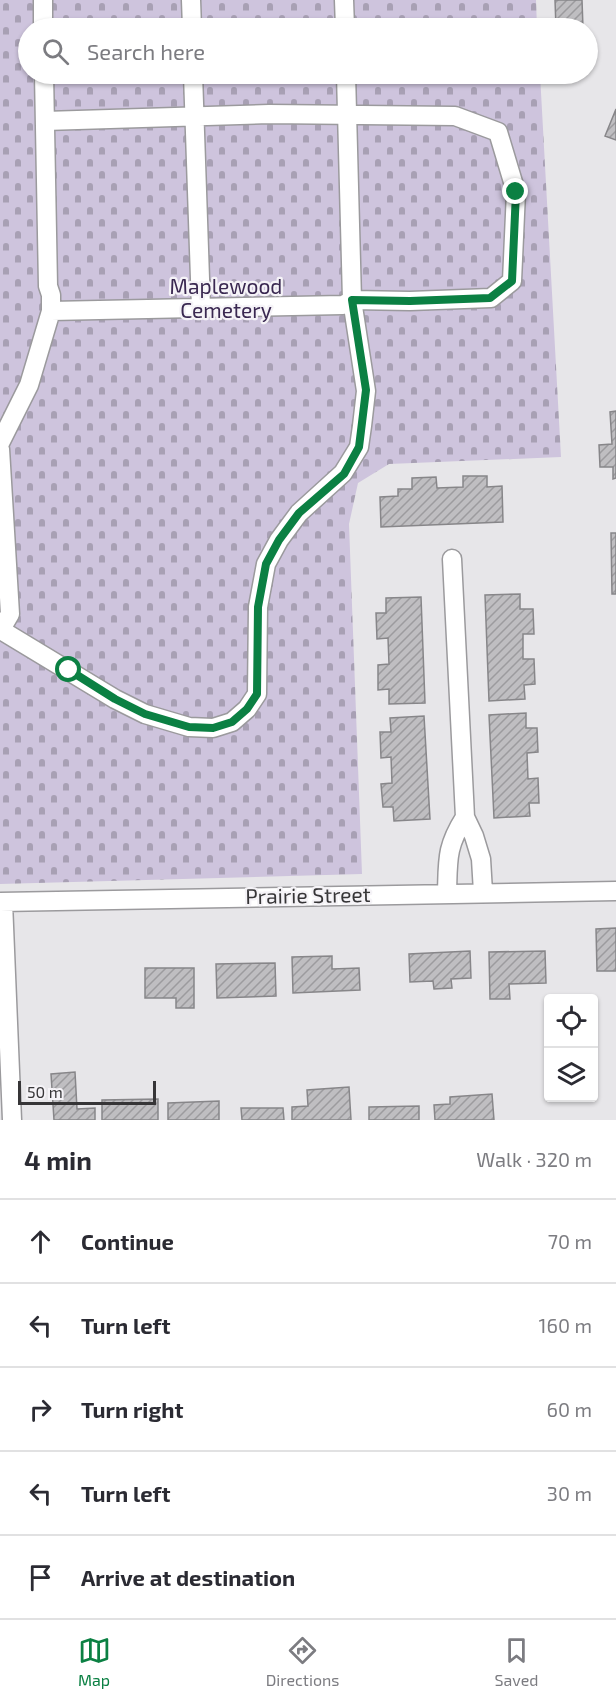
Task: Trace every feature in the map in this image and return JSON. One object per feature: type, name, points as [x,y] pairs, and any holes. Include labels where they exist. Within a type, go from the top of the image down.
[{"type":"street","points":[[43,0],[43,18]]},
{"type":"street","points":[[191,0],[192,18]]},
{"type":"street","points":[[344,0],[345,18]]},
{"type":"street","points":[[0,443],[29,385],[51,310],[51,295],[48,286],[44,84]]},
{"type":"street","points":[[193,84],[201,308]]},
{"type":"street","points":[[0,449],[10,614],[0,630],[115,699],[145,714],[189,727],[213,728],[232,722],[247,709],[257,694],[258,607],[266,564],[279,540],[299,513],[344,474],[359,447],[366,390],[352,300],[346,84]]},
{"type":"street","points":[[45,121],[269,114],[455,116],[498,132],[516,192],[512,281],[490,298],[410,301],[352,300],[343,305],[51,310]]},
{"type":"street","points":[[452,559],[465,817],[481,859],[483,892]]},
{"type":"street","points":[[447,893],[449,851],[455,833],[465,817]]},
{"type":"street","name":"Prairie Street","points":[[2,902],[616,891]]},
{"type":"street","points":[[2,902],[12,1120]]},
{"type":"green space","name":"Maplewood Cemetery","points":[[0,0],[536,0],[537,18],[18,18],[18,84],[541,84],[561,457],[389,464],[358,483],[349,524],[362,874],[0,884]]},
{"type":"building","points":[[555,0],[582,0],[583,18],[556,18]]},
{"type":"building","points":[[616,109],[616,140],[605,136]]},
{"type":"building","points":[[616,411],[616,478],[613,479],[613,467],[600,467],[599,445],[612,444],[610,412]]},
{"type":"building","points":[[463,476],[487,476],[487,487],[502,486],[503,522],[381,527],[380,497],[398,496],[398,489],[412,489],[412,478],[436,477],[437,488],[463,487]]},
{"type":"building","points":[[611,533],[616,533],[616,594],[612,594]]},
{"type":"building","points":[[520,594],[520,609],[533,609],[534,634],[523,634],[523,659],[534,659],[535,684],[524,685],[525,699],[489,701],[485,595]]},
{"type":"building","points":[[421,597],[425,703],[389,704],[389,689],[378,690],[378,665],[389,664],[388,638],[377,639],[376,613],[386,613],[386,598]]},
{"type":"building","points":[[526,713],[526,728],[537,728],[538,752],[527,753],[528,779],[538,778],[539,803],[529,803],[530,816],[494,818],[489,715]]},
{"type":"building","points":[[424,716],[430,819],[394,821],[393,807],[383,807],[381,784],[392,783],[391,757],[381,758],[380,732],[391,732],[390,718]]},
{"type":"building","points":[[616,928],[616,971],[597,971],[596,929]]},
{"type":"building","points":[[470,951],[471,978],[451,979],[452,988],[434,989],[433,981],[410,982],[409,954]]},
{"type":"building","points":[[545,951],[546,983],[509,984],[510,999],[490,999],[489,952]]},
{"type":"building","points":[[332,956],[332,969],[359,968],[360,990],[293,993],[292,957]]},
{"type":"building","points":[[275,963],[276,996],[217,998],[216,964]]},
{"type":"building","points":[[145,968],[194,968],[194,1008],[176,1008],[176,998],[145,998]]},
{"type":"building","points":[[75,1072],[77,1109],[95,1108],[95,1120],[54,1120],[51,1074]]},
{"type":"building","points":[[349,1087],[351,1120],[292,1120],[292,1107],[308,1106],[307,1090]]},
{"type":"building","points":[[492,1094],[494,1120],[435,1120],[434,1105],[450,1104],[450,1097]]},
{"type":"building","points":[[158,1099],[158,1120],[102,1120],[102,1100]]},
{"type":"building","points":[[219,1101],[219,1120],[168,1120],[168,1103]]},
{"type":"building","points":[[419,1106],[419,1120],[369,1120],[369,1107]]},
{"type":"building","points":[[241,1108],[283,1108],[284,1120],[242,1120]]},
{"type":"route","points":[[69,670],[115,699],[145,714],[189,727],[213,728],[232,722],[247,709],[257,694],[258,607],[266,564],[279,540],[299,513],[344,474],[359,447],[366,390],[352,300],[410,301],[490,298],[512,281],[516,192]]}]
